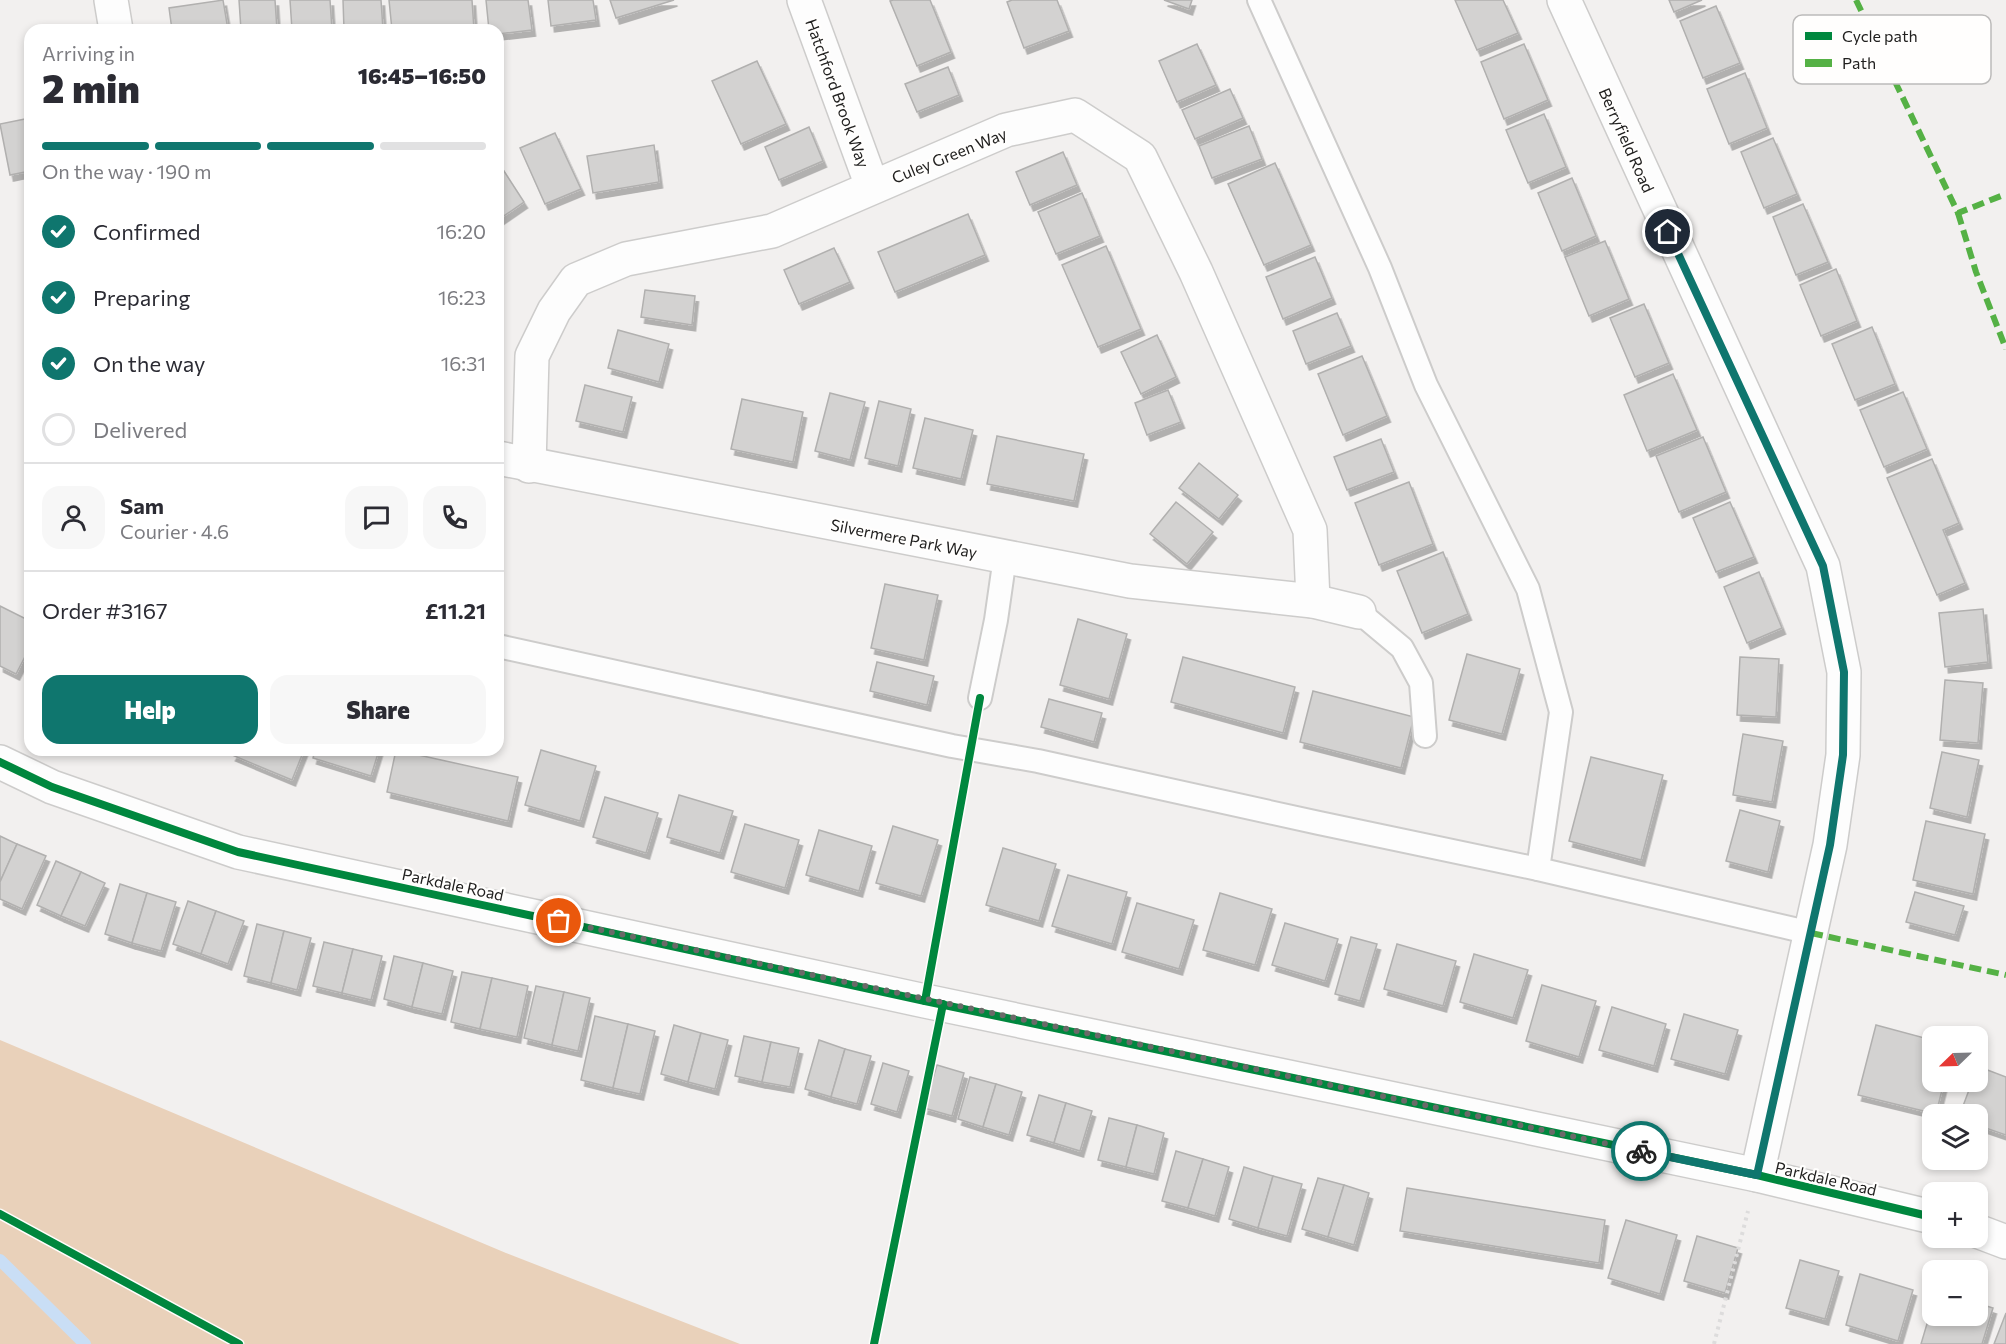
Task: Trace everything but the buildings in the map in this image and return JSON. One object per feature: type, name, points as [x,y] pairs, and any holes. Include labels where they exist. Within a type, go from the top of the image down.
[{"type":"street","points":[[111,0],[115,24]]},
{"type":"street","name":"Hatchford Brook Way","points":[[804,0],[872,186]]},
{"type":"street","name":"Berryfield Road","points":[[1564,0],[1823,566],[1844,672],[1843,755],[1830,845],[1757,1175]]},
{"type":"street","name":"Culey Green Way","points":[[513,462],[532,356],[554,311],[576,280],[626,259],[772,231],[1006,130],[1075,115],[1140,157],[1196,272],[1310,530],[1313,601]]},
{"type":"street","name":"Silvermere Park Way","points":[[513,462],[1130,581],[1313,601]]},
{"type":"street","points":[[1313,601],[1359,612]]},
{"type":"street","name":"Parkdale Road","points":[[0,762],[52,787],[238,852],[902,996],[1757,1175],[1922,1215]]},
{"type":"street","points":[[1988,1235],[2006,1242]]},
{"type":"lane","points":[[1259,0],[1380,268],[1426,385],[1528,589],[1561,712],[1538,868]]},
{"type":"lane","points":[[980,698],[996,620],[1005,557]]},
{"type":"lane","points":[[1359,612],[1402,648],[1421,683],[1425,736]]},
{"type":"lane","points":[[504,647],[952,746],[1038,761],[1319,824],[1538,868],[1811,933]]},
{"type":"path","points":[[1714,1344],[1757,1175]]},
{"type":"shaded area","points":[[0,1040],[506,1253],[740,1344],[0,1344]]},
{"type":"waterway","points":[[0,1260],[85,1344]]},
{"type":"marked path","points":[[1856,0],[1863,15]]},
{"type":"marked path","points":[[1896,84],[1958,213],[2006,194]]},
{"type":"marked path","points":[[1958,213],[1976,272],[2006,349]]},
{"type":"marked path","points":[[1811,933],[2006,975]]},
{"type":"cycle path","points":[[925,1001],[980,698]]},
{"type":"cycle path","points":[[0,762],[52,787],[238,852],[925,1001],[1757,1175],[1922,1215]]},
{"type":"cycle path","points":[[874,1344],[943,1004]]},
{"type":"cycle path","points":[[0,1214],[239,1344]]},
{"type":"way so far","points":[[559,921],[1641,1151]]},
{"type":"route","points":[[1641,1151],[1757,1175],[1830,845],[1843,755],[1844,672],[1823,566],[1668,232]]}]
